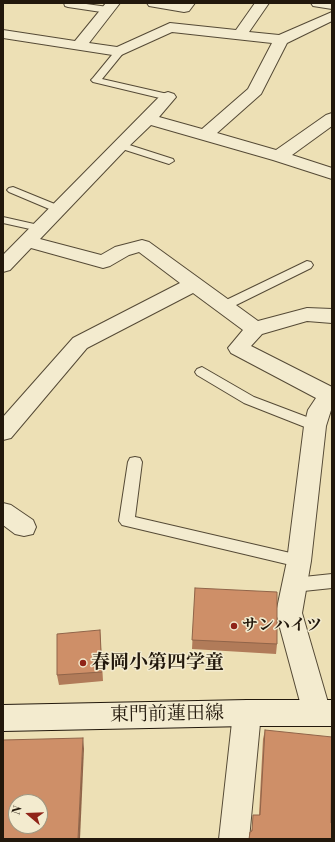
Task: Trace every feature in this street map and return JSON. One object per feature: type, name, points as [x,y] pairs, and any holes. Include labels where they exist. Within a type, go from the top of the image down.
[{"type":"street","points":[[154,3],[184,8],[188,3]]},
{"type":"street","points":[[239,36],[262,3]]},
{"type":"street","points":[[318,3],[332,5]]},
{"type":"street","points":[[79,46],[111,6]]},
{"type":"street","points":[[3,34],[118,52],[170,27],[281,40],[332,16]]},
{"type":"street","points":[[205,135],[255,91],[281,40]]},
{"type":"street","points":[[3,266],[168,97]]},
{"type":"street","points":[[278,156],[332,118]]},
{"type":"street","points":[[148,119],[278,156],[332,174]]},
{"type":"street","points":[[33,235],[103,262],[122,251],[142,246],[255,329]]},
{"type":"street","points":[[3,432],[80,343],[194,284]]},
{"type":"street","points":[[324,713],[289,614],[299,561],[315,426],[319,410],[330,395],[238,348],[255,329],[307,314],[332,316]]},
{"type":"street","points":[[3,512],[24,527]]},
{"type":"street","points":[[234,839],[247,713]]},
{"type":"street","name":"東門前蓮田線","points":[[3,718],[324,713]]},
{"type":"lane","points":[[68,4],[111,6]]},
{"type":"lane","points":[[118,52],[96,80],[168,97]]},
{"type":"lane","points":[[120,145],[169,161]]},
{"type":"lane","points":[[13,190],[58,209]]},
{"type":"lane","points":[[3,220],[33,235]]},
{"type":"lane","points":[[224,306],[307,265]]},
{"type":"lane","points":[[202,372],[249,400],[315,426]]},
{"type":"lane","points":[[135,462],[127,521],[299,561]]},
{"type":"lane","points":[[294,585],[332,582]]},
{"type":"building","name":"サンハイツ","points":[[195,588],[277,592],[277,644],[192,640]]},
{"type":"building","points":[[100,630],[102,672],[57,675],[57,634]]},
{"type":"building","points":[[265,730],[332,737],[332,839],[249,839],[250,832],[252,831],[253,815],[260,815]]},
{"type":"building","points":[[83,738],[78,839],[3,839],[3,740]]},
{"type":"place","name":"サンハイツ","points":[[234,626]]},
{"type":"place","name":"春岡小第四学童","points":[[83,663]]}]
